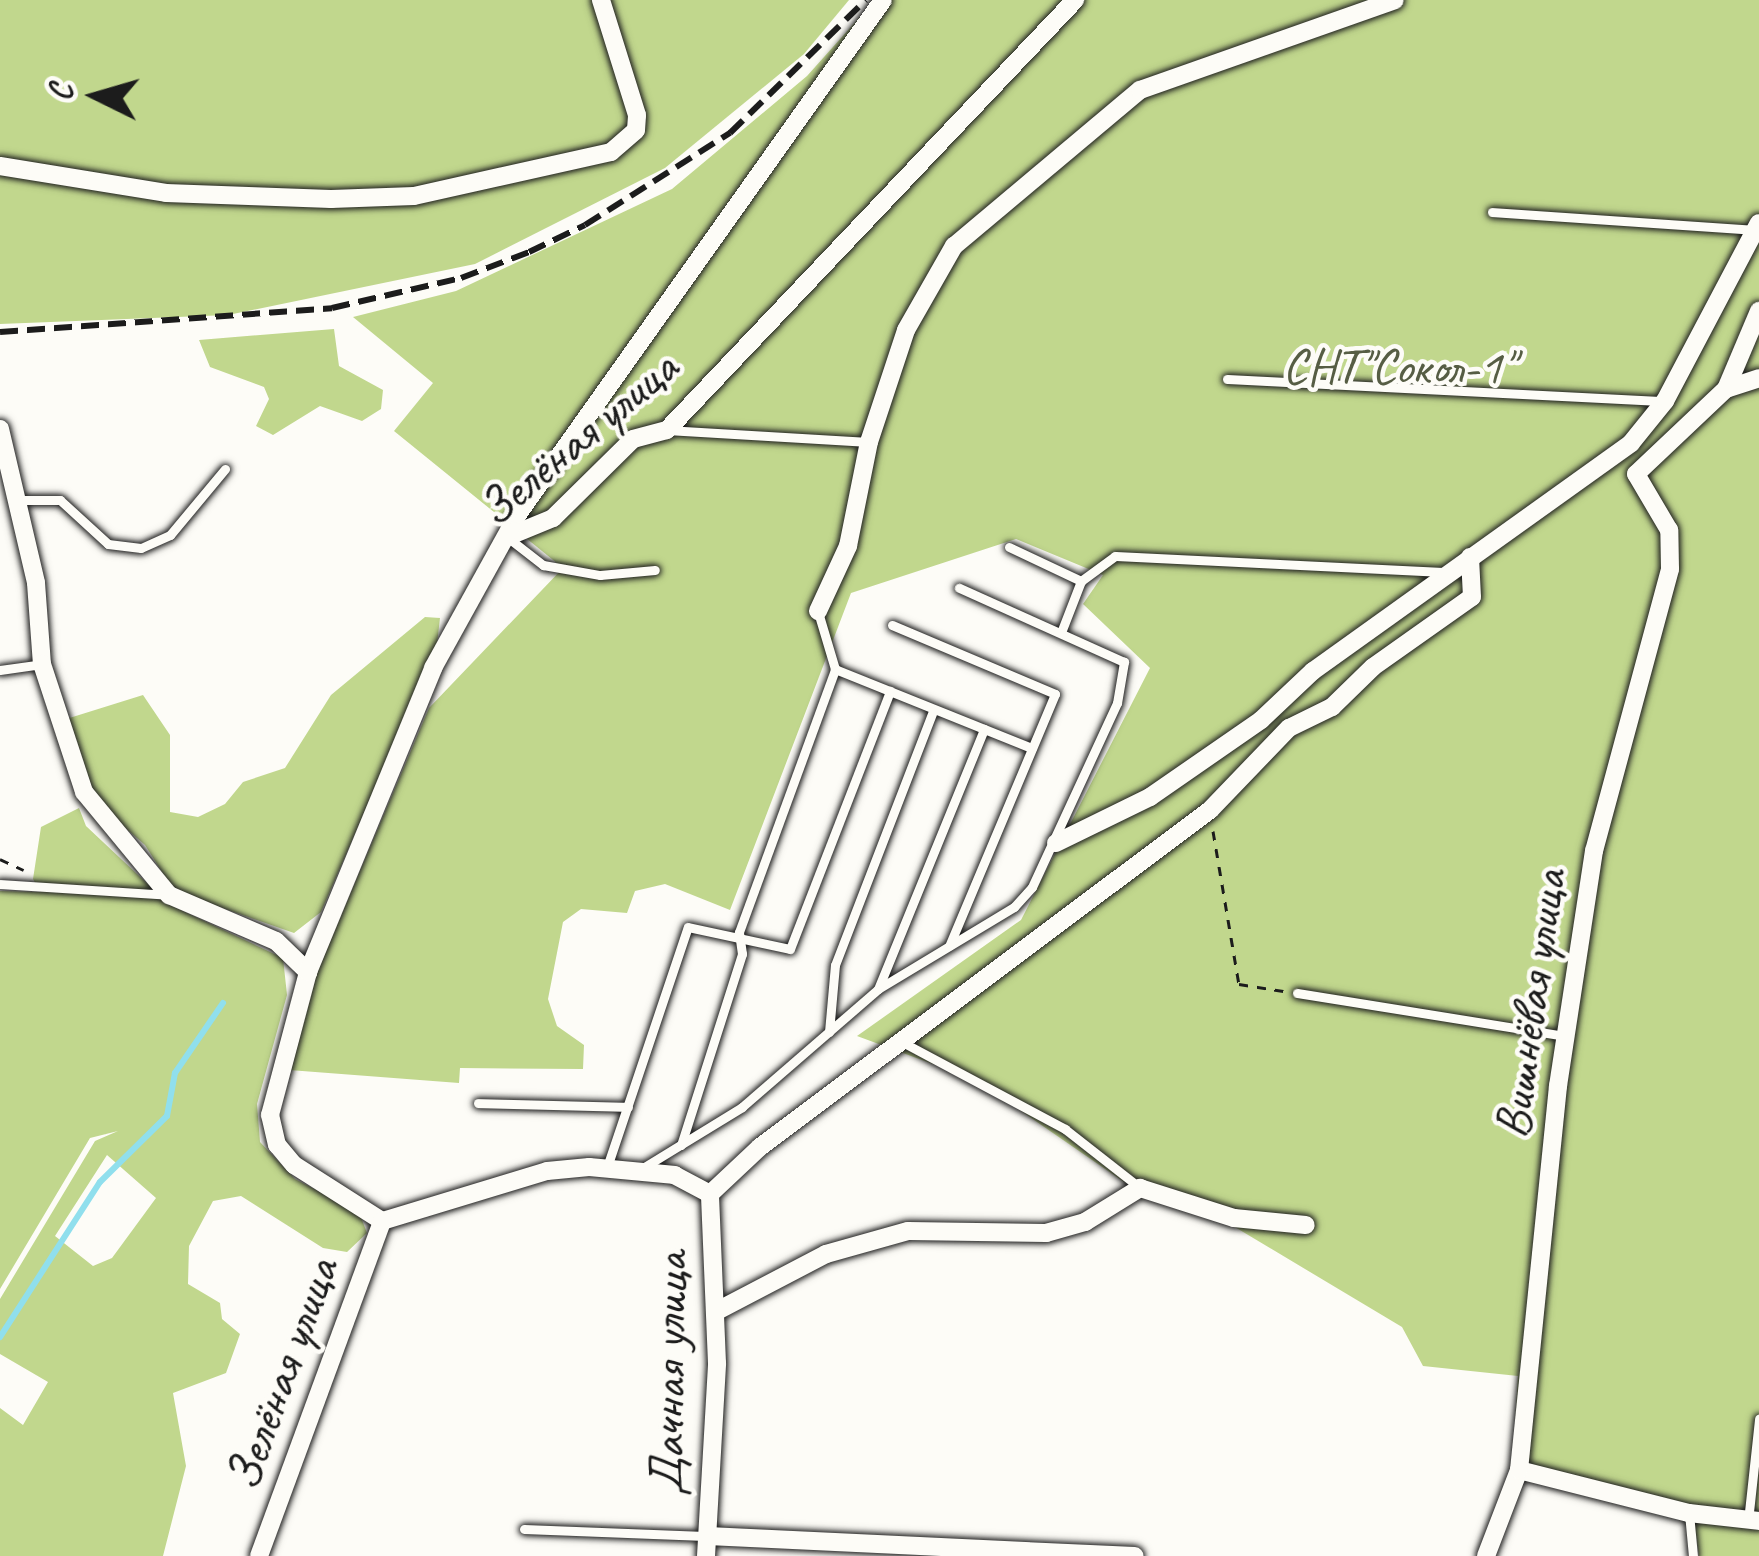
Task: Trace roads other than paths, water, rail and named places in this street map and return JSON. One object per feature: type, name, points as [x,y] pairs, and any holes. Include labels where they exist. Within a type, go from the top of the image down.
[{"type":"street","points":[[0,166],[166,193],[332,199],[414,196],[610,152],[635,130],[637,115],[601,0]]},
{"type":"street","points":[[507,536],[754,172],[883,0]]},
{"type":"street","name":"Зелёная улица","points":[[259,1556],[382,1221],[294,1165],[277,1145],[270,1115],[308,972],[433,668],[507,536],[553,518],[633,439],[667,430],[1075,0]]},
{"type":"street","points":[[818,611],[848,546],[869,442],[906,330],[954,246],[1057,152],[1140,90],[1394,0]]},
{"type":"street","points":[[1055,843],[1150,797],[1631,442],[1665,401],[1757,226]]},
{"type":"street","points":[[1726,389],[1759,311]]},
{"type":"street","points":[[1726,389],[1759,378]]},
{"type":"street","name":"Вишнёвая улица","points":[[1486,1556],[1520,1469],[1565,1036],[1594,850],[1670,569],[1669,530],[1636,475],[1726,389]]},
{"type":"street","points":[[0,429],[37,583],[42,664],[84,792],[169,895],[276,941],[308,972]]},
{"type":"street","points":[[382,1221],[547,1171],[641,1169],[675,1175],[710,1194],[760,1147],[1210,811],[1289,728],[1332,707],[1373,667],[1472,597],[1470,557]]},
{"type":"street","points":[[717,1310],[826,1254],[908,1231],[1046,1233],[1085,1222],[1140,1188],[1234,1218],[1306,1225]]},
{"type":"street","name":"Дачная улица","points":[[707,1546],[717,1310],[710,1194]]},
{"type":"street","points":[[1520,1469],[1689,1513],[1753,1521]]},
{"type":"street","points":[[707,1546],[1135,1556]]},
{"type":"lane","points":[[1492,212],[1757,226]]},
{"type":"lane","points":[[1227,379],[1665,401]]},
{"type":"lane","points":[[667,430],[869,442]]},
{"type":"lane","points":[[14,500],[60,500],[108,544],[140,548],[170,535],[225,469]]},
{"type":"lane","points":[[507,536],[543,565],[600,575],[655,570]]},
{"type":"lane","points":[[1009,547],[1081,581]]},
{"type":"lane","points":[[1062,630],[1081,581],[1115,556],[1449,572]]},
{"type":"lane","points":[[641,1169],[742,1107],[878,989],[1014,907],[1055,843],[1124,678],[1114,652],[959,587]]},
{"type":"lane","points":[[681,1145],[742,954],[739,932],[835,669],[818,611]]},
{"type":"lane","points":[[892,625],[1055,694],[948,949]]},
{"type":"lane","points":[[0,670],[42,664]]},
{"type":"lane","points":[[835,669],[1032,748]]},
{"type":"lane","points":[[607,1167],[688,927],[739,932],[790,949],[890,692]]},
{"type":"lane","points":[[829,1032],[835,965],[934,709]]},
{"type":"lane","points":[[878,989],[984,729]]},
{"type":"lane","points":[[0,884],[169,895]]},
{"type":"lane","points":[[1297,993],[1565,1036]]},
{"type":"lane","points":[[904,1043],[1065,1129],[1140,1188]]},
{"type":"lane","points":[[478,1103],[628,1107]]},
{"type":"lane","points":[[1753,1521],[1759,1419]]},
{"type":"lane","points":[[1689,1513],[1693,1556]]},
{"type":"lane","points":[[524,1529],[707,1546]]},
{"type":"waterway","points":[[0,1337],[100,1182],[167,1116],[175,1073],[223,1003]]},
{"type":"railway","points":[[0,332],[332,308],[461,278],[529,252],[585,225],[730,133],[866,0]]},
{"type":"park label","name":"СНТ\"Сокол-1\"","points":[[1398,366]]}]
